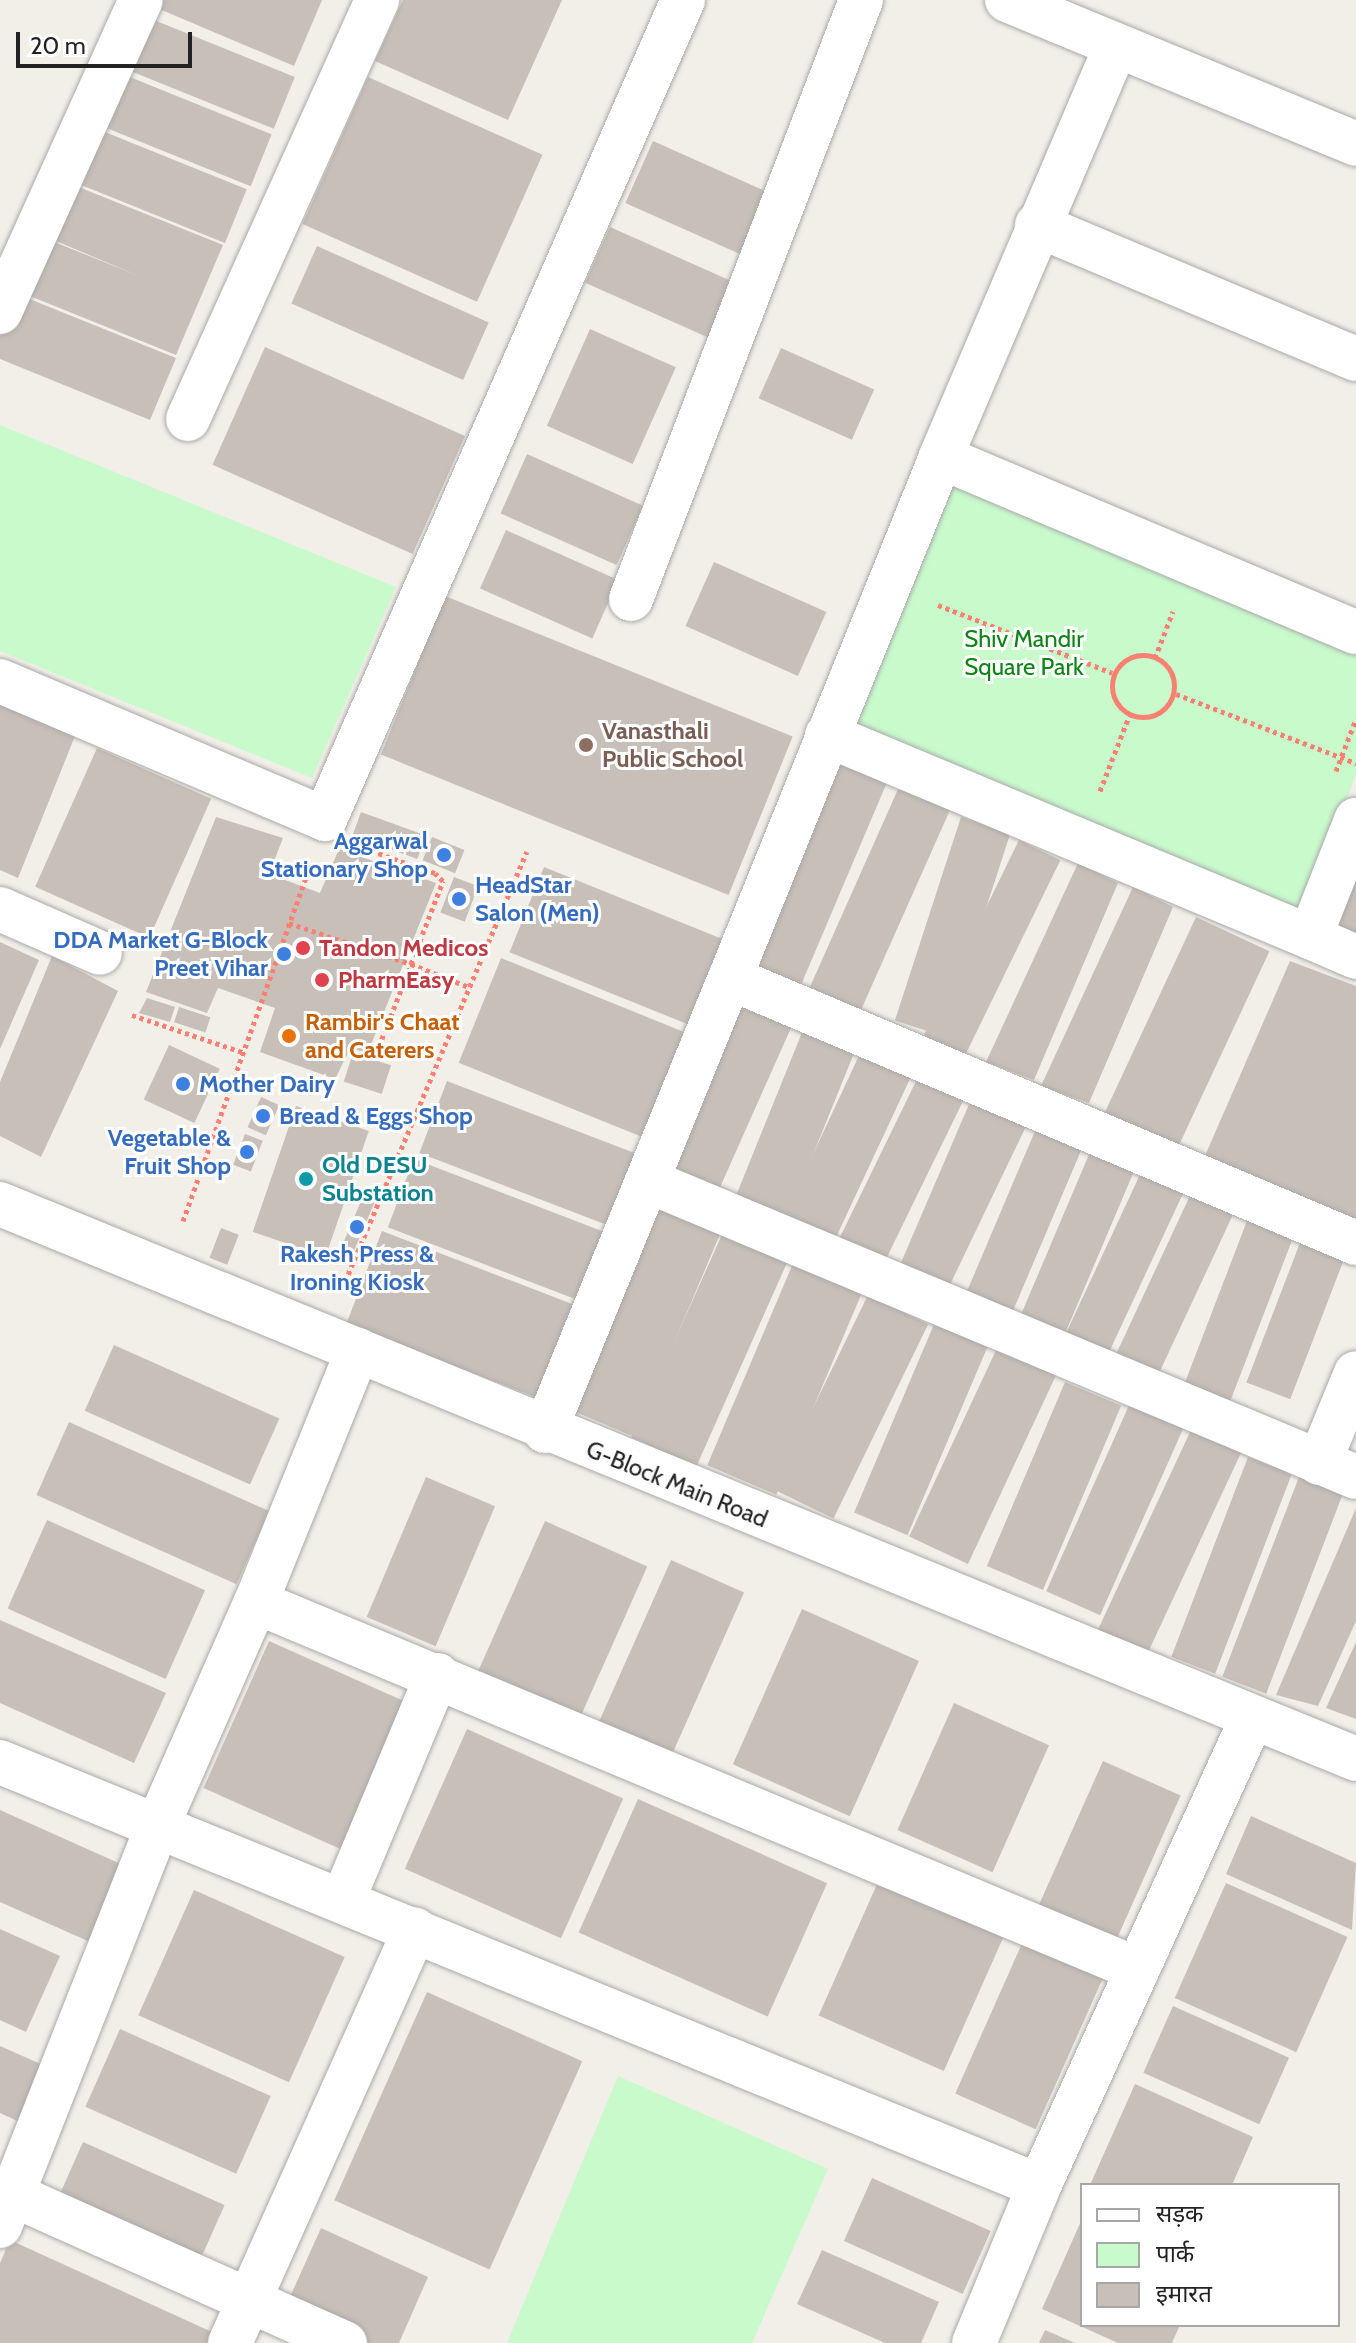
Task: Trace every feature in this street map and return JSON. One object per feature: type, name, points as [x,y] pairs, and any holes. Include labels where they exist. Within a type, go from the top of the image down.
[{"type":"street","points":[[0,312],[141,0]]},
{"type":"street","points":[[188,419],[377,0]]},
{"type":"street","points":[[0,681],[325,819],[683,0]]},
{"type":"street","points":[[631,599],[861,0]]},
{"type":"street","points":[[1007,0],[1356,144]]},
{"type":"street","points":[[545,1431],[941,457],[1037,225],[1116,46]]},
{"type":"street","points":[[1037,225],[1356,359]]},
{"type":"street","points":[[941,457],[1356,632]]},
{"type":"street","points":[[827,735],[1356,957]]},
{"type":"street","points":[[1310,937],[1356,820]]},
{"type":"street","points":[[0,909],[100,953]]},
{"type":"street","points":[[730,978],[1356,1243]]},
{"type":"street","points":[[648,1181],[1338,1470],[1356,1373]]},
{"type":"street","name":"G-Block Main Road","points":[[4,1216],[165,1270],[545,1431],[1356,1759]]},
{"type":"street","points":[[340,1342],[256,1602],[157,1827],[4,2203],[249,2299],[345,2343]]},
{"type":"street","points":[[256,1602],[1137,1969]]},
{"type":"street","points":[[343,1900],[437,1675]]},
{"type":"street","points":[[974,2343],[1039,2186],[1252,1718]]},
{"type":"street","points":[[0,1762],[1039,2186]]},
{"type":"street","points":[[230,2343],[415,1929]]},
{"type":"path","points":[[925,600],[1112,673]]},
{"type":"path","points":[[1155,658],[1178,600]]},
{"type":"path","points":[[1112,673],[1128,659],[1155,658]]},
{"type":"path","points":[[1112,673],[1114,695],[1130,714],[1154,716],[1176,694],[1175,681],[1155,658]]},
{"type":"path","points":[[1176,694],[1356,763]]},
{"type":"path","points":[[1096,802],[1130,714]]},
{"type":"path","points":[[1335,774],[1356,719]]},
{"type":"path","points":[[354,844],[435,873],[443,881],[376,1054]]},
{"type":"path","points":[[340,1342],[469,987],[527,852]]},
{"type":"path","points":[[165,1270],[311,864]]},
{"type":"path","points":[[289,923],[469,987]]},
{"type":"path","points":[[132,1015],[245,1053]]},
{"type":"green space","points":[[0,425],[396,587],[312,778],[0,651]]},
{"type":"green space","name":"Shiv Mandir Square Park","points":[[954,477],[1356,653],[1356,774],[1304,913],[849,722]]},
{"type":"green space","points":[[618,2076],[828,2169],[752,2343],[507,2343]]},
{"type":"building","points":[[138,0],[322,0],[294,66]]},
{"type":"building","points":[[403,0],[562,0],[508,120],[375,61]]},
{"type":"building","points":[[139,14],[295,77],[274,129],[118,66]]},
{"type":"building","points":[[115,71],[272,134],[251,186],[94,123]]},
{"type":"building","points":[[368,77],[542,155],[477,302],[303,224]]},
{"type":"building","points":[[90,126],[247,189],[225,243],[68,180]]},
{"type":"building","points":[[653,141],[771,193],[743,256],[625,203]]},
{"type":"building","points":[[66,182],[223,245],[176,355],[20,292],[42,237],[139,276],[44,236]]},
{"type":"building","points":[[610,227],[735,283],[710,338],[585,283]]},
{"type":"building","points":[[317,246],[489,322],[463,380],[291,304]]},
{"type":"building","points":[[17,294],[176,358],[150,420],[0,359],[0,336]]},
{"type":"building","points":[[590,329],[676,367],[633,464],[547,426]]},
{"type":"building","points":[[265,347],[465,436],[413,554],[213,465]]},
{"type":"building","points":[[781,348],[874,389],[852,440],[759,398]]},
{"type":"building","points":[[527,454],[643,506],[617,565],[501,513]]},
{"type":"building","points":[[506,530],[618,580],[592,638],[480,588]]},
{"type":"building","points":[[714,562],[826,612],[798,676],[686,626]]},
{"type":"building","name":"Vanasthali Public School","points":[[445,596],[793,736],[729,895],[381,755]]},
{"type":"building","points":[[0,704],[75,736],[18,878],[0,870]]},
{"type":"building","points":[[97,748],[211,799],[149,938],[35,887]]},
{"type":"building","points":[[837,762],[887,783],[800,987],[751,965]]},
{"type":"building","points":[[899,787],[950,810],[861,1010],[810,987]]},
{"type":"building","points":[[361,812],[426,836],[417,859],[352,835]]},
{"type":"building","name":"DDA Market G-Block Preet Vihar","points":[[216,817],[283,838],[269,874],[320,893],[339,849],[436,883],[368,1052],[350,1049],[335,1079],[260,1052],[275,1008],[218,988],[207,1013],[146,992]]},
{"type":"building","points":[[961,817],[1010,833],[944,1037],[895,1021]]},
{"type":"building","name":"Aggarwal Stationary Shop","points":[[432,837],[464,850],[455,873],[423,860]]},
{"type":"building","points":[[1019,840],[1060,860],[964,1057],[923,1037]]},
{"type":"building","points":[[1078,863],[1118,883],[1034,1080],[986,1062]]},
{"type":"building","points":[[544,867],[723,939],[688,1025],[510,952]]},
{"type":"building","points":[[1356,873],[1356,941],[1333,931]]},
{"type":"building","name":"HeadStar Salon (Men)","points":[[454,877],[478,886],[465,922],[440,912]]},
{"type":"building","points":[[1133,887],[1173,907],[1089,1103],[1041,1086]]},
{"type":"building","points":[[1196,917],[1269,951],[1177,1150],[1103,1115]]},
{"type":"building","points":[[0,942],[39,960],[0,1049]]},
{"type":"building","points":[[52,956],[118,991],[41,1157],[0,1136],[0,1082]]},
{"type":"building","points":[[501,958],[686,1033],[644,1138],[459,1063]]},
{"type":"building","points":[[1290,961],[1356,986],[1356,1227],[1204,1158]]},
{"type":"building","points":[[147,998],[175,1007],[170,1022],[139,1013]]},
{"type":"building","points":[[741,1000],[793,1023],[715,1198],[663,1174]]},
{"type":"building","points":[[179,1007],[210,1017],[205,1032],[174,1022]]},
{"type":"building","points":[[805,1025],[857,1046],[785,1224],[733,1203]]},
{"type":"building","name":"Mother Dairy","points":[[169,1045],[220,1069],[194,1123],[144,1099]]},
{"type":"building","points":[[863,1047],[914,1071],[830,1249],[780,1226]]},
{"type":"building","points":[[353,1053],[391,1065],[382,1094],[344,1082]]},
{"type":"building","points":[[921,1071],[967,1093],[881,1270],[835,1247]]},
{"type":"building","points":[[447,1081],[637,1154],[609,1226],[419,1153]]},
{"type":"building","points":[[973,1095],[1031,1116],[946,1293],[897,1272]]},
{"type":"building","name":"Bread & Eggs Shop","points":[[261,1097],[279,1105],[266,1135],[248,1127]]},
{"type":"building","name":"Old DESU Substation","points":[[296,1106],[369,1131],[326,1257],[253,1232]]},
{"type":"building","points":[[1038,1124],[1084,1144],[1011,1317],[965,1297]]},
{"type":"building","name":"Vegetable & Fruit Shop","points":[[245,1134],[263,1141],[251,1172],[233,1165]]},
{"type":"building","points":[[1093,1145],[1137,1164],[1063,1338],[1019,1319]]},
{"type":"building","points":[[414,1159],[604,1232],[578,1300],[388,1227]]},
{"type":"building","points":[[1144,1166],[1187,1186],[1106,1359],[1063,1339]]},
{"type":"building","points":[[1194,1187],[1237,1207],[1155,1382],[1112,1362]]},
{"type":"building","name":"Rakesh Press & Ironing Kiosk","points":[[364,1194],[376,1199],[350,1261],[338,1256]]},
{"type":"building","points":[[654,1203],[721,1232],[634,1437],[567,1408]]},
{"type":"building","points":[[1250,1213],[1296,1231],[1229,1403],[1184,1386]]},
{"type":"building","points":[[221,1228],[239,1235],[227,1265],[210,1258]]},
{"type":"building","points":[[382,1231],[575,1305],[539,1399],[346,1324]]},
{"type":"building","points":[[723,1232],[788,1261],[696,1466],[631,1438]]},
{"type":"building","points":[[1303,1235],[1347,1252],[1290,1399],[1246,1383]]},
{"type":"building","points":[[794,1261],[863,1290],[776,1495],[707,1465]]},
{"type":"building","points":[[868,1295],[928,1324],[834,1519],[773,1489]]},
{"type":"building","points":[[935,1322],[988,1345],[908,1535],[854,1513]]},
{"type":"building","points":[[114,1345],[279,1419],[250,1484],[85,1411]]},
{"type":"building","points":[[997,1348],[1056,1375],[968,1564],[909,1537]]},
{"type":"building","points":[[1065,1382],[1121,1406],[1043,1590],[987,1566]]},
{"type":"building","points":[[1130,1403],[1184,1427],[1100,1615],[1046,1591]]},
{"type":"building","points":[[69,1422],[269,1511],[237,1584],[36,1495]]},
{"type":"building","points":[[1191,1430],[1241,1453],[1148,1653],[1098,1629]]},
{"type":"building","points":[[1248,1457],[1292,1474],[1215,1674],[1171,1657]]},
{"type":"building","points":[[426,1477],[495,1506],[436,1646],[367,1617]]},
{"type":"building","points":[[1299,1477],[1343,1494],[1266,1694],[1222,1677]]},
{"type":"building","points":[[1356,1508],[1356,1621],[1318,1706],[1276,1695]]},
{"type":"building","points":[[47,1520],[205,1590],[166,1679],[8,1609]]},
{"type":"building","points":[[545,1521],[647,1567],[580,1717],[478,1672]]},
{"type":"building","points":[[671,1560],[744,1593],[672,1754],[599,1722]]},
{"type":"building","points":[[802,1609],[919,1661],[850,1816],[733,1764]]},
{"type":"building","points":[[0,1620],[166,1693],[134,1763],[0,1703]]},
{"type":"building","points":[[269,1641],[406,1702],[341,1849],[204,1788]]},
{"type":"building","points":[[1356,1642],[1356,1719],[1326,1708]]},
{"type":"building","points":[[954,1703],[1049,1745],[992,1872],[897,1830]]},
{"type":"building","points":[[467,1729],[623,1799],[561,1938],[405,1869]]},
{"type":"building","points":[[1103,1761],[1181,1796],[1116,1942],[1038,1907]]},
{"type":"building","points":[[638,1799],[827,1883],[768,2017],[579,1932]]},
{"type":"building","points":[[0,1810],[123,1865],[90,1942],[0,1902]]},
{"type":"building","points":[[1251,1816],[1356,1863],[1352,1930],[1226,1874]]},
{"type":"building","points":[[878,1882],[1003,1938],[944,2071],[819,2015]]},
{"type":"building","points":[[1226,1883],[1348,1937],[1296,2052],[1175,1998]]},
{"type":"building","points":[[194,1890],[345,1957],[289,2082],[138,2015]]},
{"type":"building","points":[[0,1929],[60,1956],[26,2032],[0,2020]]},
{"type":"building","points":[[1024,1939],[1104,1975],[1036,2129],[955,2093]]},
{"type":"building","points":[[427,1992],[582,2061],[490,2269],[334,2200]]},
{"type":"building","points":[[1173,2006],[1289,2058],[1259,2124],[1143,2073]]},
{"type":"building","points":[[120,2029],[271,2096],[236,2174],[85,2107]]},
{"type":"building","points":[[0,2046],[52,2069],[26,2125],[0,2113]]},
{"type":"building","points":[[1135,2084],[1253,2137],[1233,2183],[1091,2183]]},
{"type":"building","points":[[83,2142],[225,2205],[199,2262],[58,2199]]},
{"type":"building","points":[[872,2178],[991,2231],[963,2294],[844,2241]]},
{"type":"building","points":[[1080,2224],[1080,2326],[1042,2309]]},
{"type":"building","points":[[321,2228],[428,2277],[399,2343],[363,2343],[285,2308]]},
{"type":"building","points":[[10,2240],[212,2332],[207,2343],[0,2343],[0,2263]]},
{"type":"building","points":[[822,2250],[939,2302],[921,2343],[885,2343],[797,2304]]},
{"type":"building","points":[[1082,2327],[1179,2327],[1172,2343],[1118,2343]]},
{"type":"building","points":[[1045,2330],[1075,2343],[1039,2343]]},
{"type":"place","name":"Vanasthali Public School","points":[[586,745]]},
{"type":"place","name":"Aggarwal Stationary Shop","points":[[444,855]]},
{"type":"place","name":"HeadStar Salon (Men)","points":[[459,899]]},
{"type":"place","name":"Tandon Medicos","points":[[303,948]]},
{"type":"place","name":"DDA Market G-Block Preet Vihar","points":[[284,954]]},
{"type":"place","name":"PharmEasy","points":[[322,980]]},
{"type":"place","name":"Rambir's Chaat and Caterers","points":[[289,1036]]},
{"type":"place","name":"Mother Dairy","points":[[183,1084]]},
{"type":"place","name":"Bread & Eggs Shop","points":[[263,1116]]},
{"type":"place","name":"Vegetable & Fruit Shop","points":[[247,1152]]},
{"type":"place","name":"Old DESU Substation","points":[[306,1179]]},
{"type":"place","name":"Rakesh Press & Ironing Kiosk","points":[[357,1227]]}]
